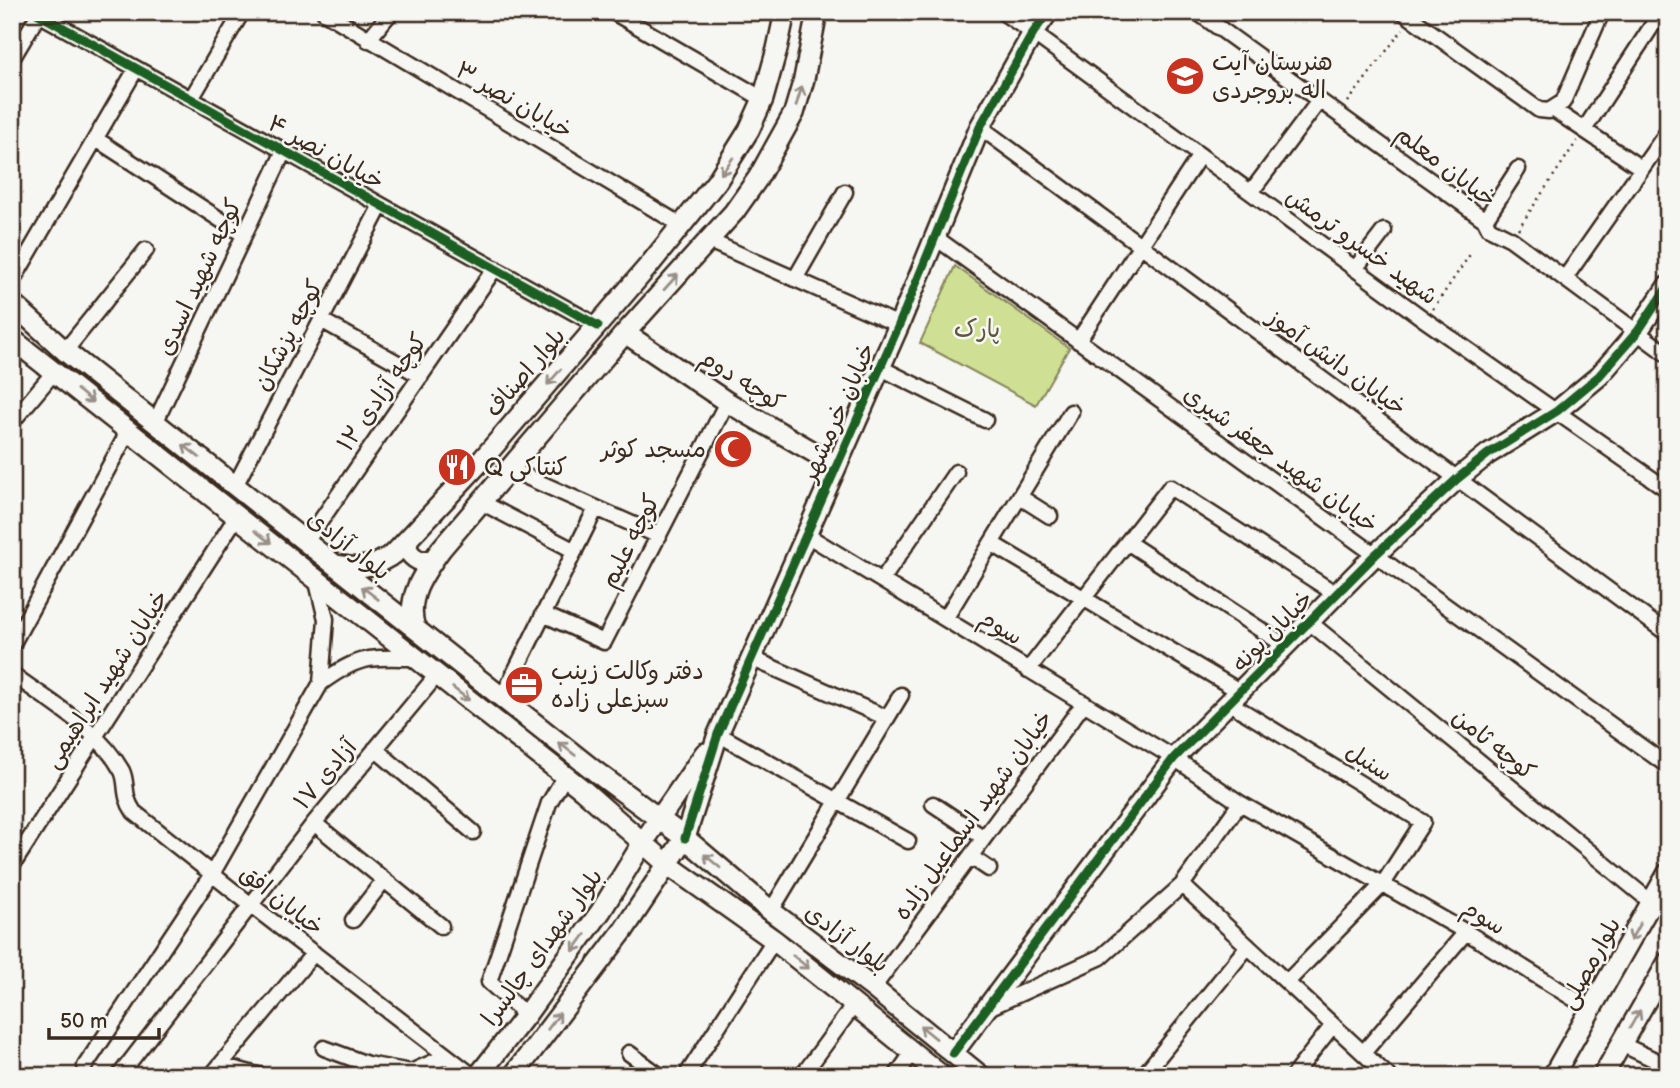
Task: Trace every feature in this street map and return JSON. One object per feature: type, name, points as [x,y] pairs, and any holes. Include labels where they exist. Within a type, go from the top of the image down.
[{"type":"main road","name":"بلوار اصناف","points":[[335,565],[356,568],[376,564],[394,554],[481,461],[681,225],[735,155],[763,99],[778,49],[785,12]]},
{"type":"main road","name":"بلوار اصناف","points":[[415,628],[411,617],[412,599],[424,572],[433,560],[625,333],[734,212],[758,178],[794,113],[804,79],[817,12]]},
{"type":"main road","name":"خیابان خرمشهر","points":[[667,864],[685,838],[718,734],[899,325],[980,127],[1048,12]]},
{"type":"main road","name":"خیابان پونه","points":[[953,1053],[1174,758],[1308,621],[1457,479],[1488,454],[1557,411],[1599,376],[1638,331],[1668,286]]},
{"type":"main road","name":"بلوار آزادی","points":[[12,303],[65,351],[155,423],[596,772],[685,838],[771,911],[873,988],[981,1076]]},
{"type":"main road","name":"کوچه دوم","points":[[625,333],[727,402],[836,465]]},
{"type":"main road","name":"بلوار آزادی","points":[[12,339],[583,790],[667,864],[774,940],[938,1075]]},
{"type":"main road","points":[[408,540],[407,549],[413,558],[423,562],[433,560]]},
{"type":"main road","name":"خیابان خرمشهر","points":[[660,820],[718,734]]},
{"type":"main road","points":[[583,790],[596,781],[596,772]]},
{"type":"main road","name":"بلوار شهدای چالسرا","points":[[476,1076],[526,1015],[601,911],[660,820]]},
{"type":"main road","points":[[513,1076],[622,931],[667,864]]},
{"type":"main road","name":"بلوارمصلی","points":[[1553,1076],[1668,873]]},
{"type":"main road","points":[[738,916],[738,899],[745,894],[753,894]]},
{"type":"main road","points":[[601,911],[618,914],[622,920],[622,931]]},
{"type":"main road","points":[[1603,1076],[1668,962]]},
{"type":"street","points":[[191,99],[242,12]]},
{"type":"street","name":"خیابان نصر ۳","points":[[324,12],[681,225]]},
{"type":"street","points":[[368,40],[391,12]]},
{"type":"street","points":[[613,12],[763,99]]},
{"type":"street","name":"شهید خسرو ترمش","points":[[1002,12],[1425,320],[1668,490]]},
{"type":"street","name":"خیابان معلم","points":[[1197,12],[1485,220],[1489,228],[1511,239],[1668,355]]},
{"type":"street","points":[[1411,18],[1429,12]]},
{"type":"street","points":[[1411,18],[1539,110],[1549,111],[1563,102],[1602,12]]},
{"type":"street","points":[[1584,130],[1661,12]]},
{"type":"street","points":[[12,59],[38,13]]},
{"type":"street","name":"خیابان نصر ۴","points":[[38,13],[598,326]]},
{"type":"street","points":[[12,282],[136,69]]},
{"type":"street","points":[[1251,192],[1319,101]]},
{"type":"street","points":[[1554,110],[1641,168]]},
{"type":"street","name":"خیابان دانش آموز","points":[[980,127],[1668,634]]},
{"type":"street","points":[[1565,278],[1668,131]]},
{"type":"street","points":[[96,138],[244,235]]},
{"type":"street","name":"کوچه شهید اسدی","points":[[155,423],[284,151]]},
{"type":"street","points":[[1078,341],[1200,155]]},
{"type":"street","points":[[1485,220],[1518,169]]},
{"type":"street","points":[[795,279],[845,192]]},
{"type":"street","name":"کوچه پزشکان","points":[[235,486],[382,205]]},
{"type":"street","points":[[1355,269],[1384,231]]},
{"type":"street","name":"خیابان شهید جعفر شیری","points":[[936,238],[1668,766]]},
{"type":"street","points":[[707,240],[899,325]]},
{"type":"street","points":[[65,351],[146,250]]},
{"type":"street","name":"کوچه آزادی ۱۲","points":[[306,542],[495,268]]},
{"type":"street","points":[[321,320],[421,376]]},
{"type":"street","points":[[879,367],[985,421]]},
{"type":"street","points":[[12,422],[54,372]]},
{"type":"street","name":"کوچه علیم","points":[[543,614],[604,642],[727,402]]},
{"type":"street","points":[[945,619],[1071,412]]},
{"type":"street","points":[[12,645],[128,432]]},
{"type":"street","points":[[509,469],[659,536]]},
{"type":"street","points":[[882,580],[956,472]]},
{"type":"street","points":[[1028,670],[1170,487],[1336,594]]},
{"type":"street","points":[[1020,496],[1051,516]]},
{"type":"street","points":[[481,502],[575,551]]},
{"type":"street","points":[[502,698],[596,508]]},
{"type":"street","name":"خیابان شهید ابراهیمی","points":[[12,866],[237,516]]},
{"type":"street","name":"سوم","points":[[806,534],[1174,758],[1240,803],[1466,932],[1592,1010]]},
{"type":"street","points":[[1127,542],[1284,645]]},
{"type":"street","points":[[991,543],[1084,598],[1233,696]]},
{"type":"street","points":[[316,578],[326,619],[321,683]]},
{"type":"street","name":"کوچه ثامن","points":[[1308,621],[1651,902]]},
{"type":"street","points":[[85,1066],[212,874],[321,683],[345,665],[365,658],[417,658]]},
{"type":"street","points":[[751,658],[887,718]]},
{"type":"street","name":"خیابان افق","points":[[12,674],[96,736],[124,774],[127,803],[134,812],[251,905],[476,1076]]},
{"type":"street","name":"آزادی ۱۷","points":[[119,1076],[314,823],[437,675]]},
{"type":"street","points":[[771,911],[901,695]]},
{"type":"street","name":"سنبل","points":[[1233,696],[1423,822],[1383,884]]},
{"type":"street","name":"خیابان شهید اسماعیل زاده","points":[[873,988],[1084,703]]},
{"type":"street","points":[[718,734],[908,841]]},
{"type":"street","points":[[375,749],[473,832]]},
{"type":"street","points":[[526,1015],[489,982],[549,803],[565,776]]},
{"type":"street","points":[[985,1010],[1101,957],[1182,885],[1240,803]]},
{"type":"street","points":[[933,804],[984,838]]},
{"type":"street","points":[[314,823],[441,926]]},
{"type":"street","points":[[971,857],[989,869]]},
{"type":"street","points":[[353,920],[384,880]]},
{"type":"street","points":[[1287,982],[1383,884]]},
{"type":"street","points":[[1182,885],[1388,1076]]},
{"type":"street","points":[[1363,1053],[1466,932]]},
{"type":"street","points":[[686,1076],[774,940]]},
{"type":"street","points":[[1143,1076],[1248,946]]},
{"type":"street","points":[[216,1070],[314,953]]},
{"type":"street","points":[[802,1076],[854,1005]]},
{"type":"street","points":[[1293,1076],[1334,1026]]},
{"type":"street","points":[[1621,1044],[1668,1066]]},
{"type":"street","points":[[324,1048],[363,1070],[411,1072],[447,1056]]},
{"type":"street","points":[[896,1076],[913,1052]]},
{"type":"street","points":[[629,1053],[660,1076]]},
{"type":"street","points":[[216,1070],[262,1076]]},
{"type":"path","points":[[1338,115],[1411,18]]},
{"type":"path","points":[[1511,239],[1584,130]]},
{"type":"path","points":[[1425,320],[1471,253]]},
{"type":"green space","name":"پارک","points":[[955,266],[1069,348],[1036,405],[920,343]]},
{"type":"cycle path","points":[[35,12],[598,326]]},
{"type":"cycle path","points":[[685,838],[718,734],[899,325],[980,127],[1033,33],[1048,12]]},
{"type":"cycle path","points":[[953,1053],[1174,758],[1375,555],[1457,479],[1488,454],[1557,411],[1599,376],[1638,331],[1668,286]]},
{"type":"place","name":"هنرستان آیت اله بروجردی","points":[[1185,76]]},
{"type":"place","name":"مسجد کوثر","points":[[733,449]]},
{"type":"place","name":"Q کنتاکی","points":[[457,467]]},
{"type":"place","name":"دفتر وکالت زینب سبزعلی زاده","points":[[524,685]]}]
